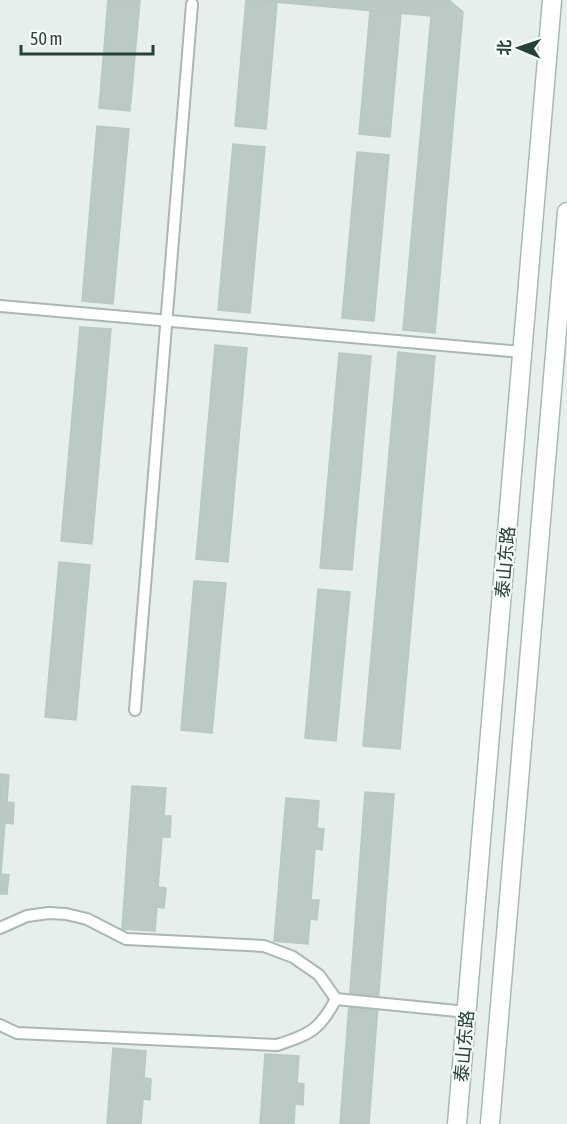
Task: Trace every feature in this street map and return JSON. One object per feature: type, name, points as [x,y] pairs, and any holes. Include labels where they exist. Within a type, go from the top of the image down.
[{"type":"main road","name":"泰山东路","points":[[457,1124],[552,0]]},
{"type":"main road","name":"泰山东路","points":[[490,1124],[567,212]]},
{"type":"lane","points":[[135,710],[192,4]]},
{"type":"lane","points":[[0,306],[522,352]]},
{"type":"lane","points":[[0,928],[27,916],[49,913],[66,914],[87,919],[126,939],[264,946],[293,957],[319,975],[336,999],[467,1012]]},
{"type":"lane","points":[[0,1025],[17,1033],[277,1045],[315,1029],[325,1019],[336,999]]},
{"type":"building","points":[[108,0],[140,0],[130,111],[99,108]]},
{"type":"building","points":[[246,0],[277,3],[266,129],[235,126]]},
{"type":"building","points":[[251,0],[449,0],[463,12],[435,333],[403,330],[431,16]]},
{"type":"building","points":[[370,11],[401,14],[390,137],[359,134]]},
{"type":"building","points":[[97,126],[129,129],[113,304],[82,301]]},
{"type":"building","points":[[233,144],[265,147],[250,313],[218,310]]},
{"type":"building","points":[[357,152],[389,155],[374,321],[342,318]]},
{"type":"building","points":[[80,327],[111,329],[92,544],[61,541]]},
{"type":"building","points":[[215,345],[247,348],[228,562],[196,559]]},
{"type":"building","points":[[398,352],[435,356],[400,749],[363,746]]},
{"type":"building","points":[[339,353],[371,356],[352,570],[320,568]]},
{"type":"building","points":[[59,562],[90,565],[76,720],[45,717]]},
{"type":"building","points":[[194,581],[226,583],[212,733],[181,730]]},
{"type":"building","points":[[318,589],[350,592],[336,741],[305,738]]},
{"type":"building","points":[[0,774],[9,775],[7,802],[14,803],[13,824],[5,823],[1,874],[9,875],[7,894],[0,894]]},
{"type":"building","points":[[132,786],[166,788],[164,816],[171,816],[170,837],[162,837],[158,887],[166,888],[164,908],[157,907],[155,931],[122,929]]},
{"type":"building","points":[[365,792],[394,794],[369,1124],[340,1124]]},
{"type":"building","points":[[286,798],[319,801],[317,828],[324,829],[322,850],[315,849],[311,900],[319,900],[317,920],[310,919],[308,944],[274,941]]},
{"type":"building","points":[[113,1048],[146,1051],[144,1078],[151,1079],[150,1100],[143,1099],[141,1124],[107,1124]]},
{"type":"building","points":[[265,1054],[299,1056],[297,1083],[304,1084],[303,1105],[295,1104],[294,1124],[260,1124]]}]
